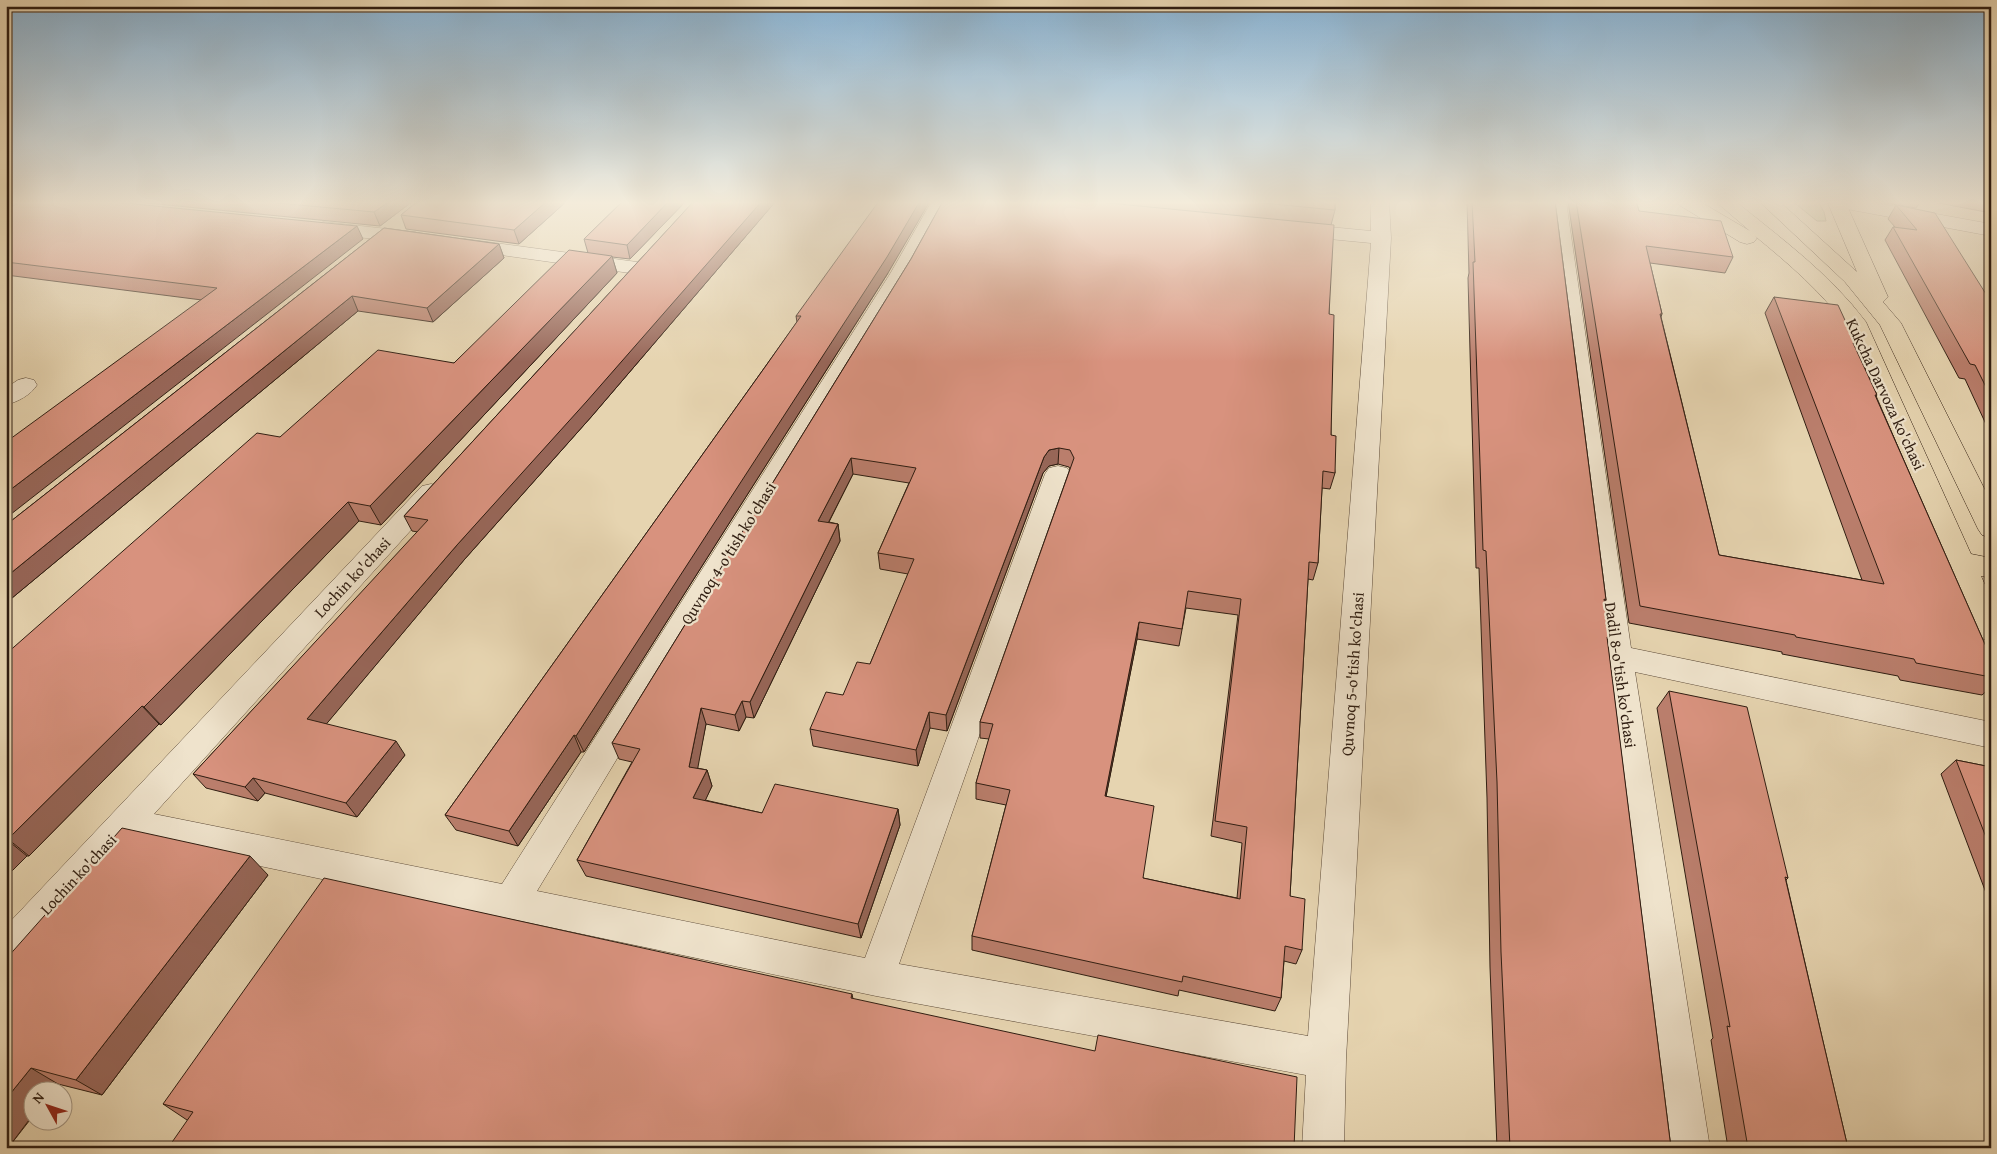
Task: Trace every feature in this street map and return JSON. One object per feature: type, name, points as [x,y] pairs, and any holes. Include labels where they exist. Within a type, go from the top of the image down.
[{"type":"main road","points":[[1774,255],[1826,287]]},
{"type":"main road","name":"Kukcha Darvoza ko'chasi","points":[[1788,255],[1826,287],[1845,307],[1858,327],[1991,630]]},
{"type":"main road","name":"Kukcha Darvoza ko'chasi","points":[[1827,255],[1852,278],[1890,323],[1991,529]]},
{"type":"main road","points":[[1860,255],[1890,323]]},
{"type":"main road","points":[[1962,562],[1991,568]]},
{"type":"street","points":[[541,255],[637,268]]},
{"type":"street","points":[[616,292],[649,255]]},
{"type":"street","name":"Quvnoq 4-o'tish ko'chasi","points":[[510,903],[911,255]]},
{"type":"street","name":"Quvnoq 5-o'tish ko'chasi","points":[[1323,1148],[1326,1058],[1380,255]]},
{"type":"street","name":"Dadil 8-o'tish ko'chasi","points":[[1564,255],[1618,656],[1689,1148]]},
{"type":"street","points":[[6,398],[26,385]]},
{"type":"street","name":"Lochin ko'chasi","points":[[6,952],[448,474]]},
{"type":"street","points":[[876,978],[1058,474]]},
{"type":"street","points":[[1618,656],[1991,735]]},
{"type":"street","points":[[125,823],[876,978],[1326,1058]]},
{"type":"building","points":[[6,255],[319,255],[6,493],[6,442],[217,288],[6,262]]},
{"type":"building","points":[[350,255],[487,255],[427,308],[352,296],[6,577],[6,525]]},
{"type":"building","points":[[564,255],[612,256],[370,506],[348,502],[144,707],[142,706],[6,839],[6,654],[257,433],[280,437],[378,350],[454,363]]},
{"type":"building","points":[[644,255],[715,255],[587,401],[457,545],[307,719],[396,741],[346,803],[253,778],[245,787],[193,774],[428,520],[404,516]]},
{"type":"building","points":[[840,255],[888,255],[576,736],[574,735],[509,831],[445,815],[801,316],[796,316]]},
{"type":"building","points":[[913,255],[1332,255],[1329,314],[1334,315],[1331,435],[1336,436],[1335,473],[1323,471],[1318,563],[1309,562],[1290,896],[1305,899],[1302,950],[1285,946],[1281,998],[1183,976],[1182,982],[972,936],[1010,790],[976,783],[993,724],[980,722],[1074,458],[1070,450],[1059,448],[1049,450],[1044,457],[946,715],[929,712],[916,750],[810,729],[826,692],[843,695],[857,662],[870,664],[914,559],[878,553],[916,468],[851,458],[818,521],[838,524],[750,702],[742,701],[735,715],[701,708],[689,767],[707,770],[693,798],[762,813],[775,784],[898,809],[858,924],[577,860],[640,749],[612,743]],"holes":[[[1188,591],[1241,599],[1215,821],[1247,827],[1240,899],[1143,878],[1154,806],[1105,796],[1139,622],[1182,629]]]},
{"type":"building","points":[[1475,255],[1562,255],[1606,600],[1604,599],[1610,637],[1607,637],[1671,1148],[1510,1148],[1501,952],[1497,782],[1486,551],[1483,550],[1473,262],[1475,262]]},
{"type":"building","points":[[1585,255],[1648,255],[1662,314],[1660,314],[1719,555],[1884,584],[1774,297],[1838,305],[1877,395],[1875,395],[1991,658],[1991,677],[1916,663],[1914,659],[1640,606]]},
{"type":"building","points":[[1716,255],[1732,255],[1733,257]]},
{"type":"building","points":[[1909,255],[1961,255],[1991,302],[1991,397],[1975,365],[1970,364]]},
{"type":"building","points":[[1669,691],[1747,707],[1788,878],[1785,877],[1848,1148],[1748,1148],[1727,1026],[1730,1027]]},
{"type":"building","points":[[1956,760],[1991,767],[1991,850]]},
{"type":"building","points":[[122,828],[250,856],[76,1080],[31,1068],[6,1099],[6,959]]},
{"type":"building","points":[[324,878],[852,994],[851,998],[1095,1051],[1098,1035],[1297,1077],[1294,1148],[168,1148],[193,1112],[163,1104]]}]
